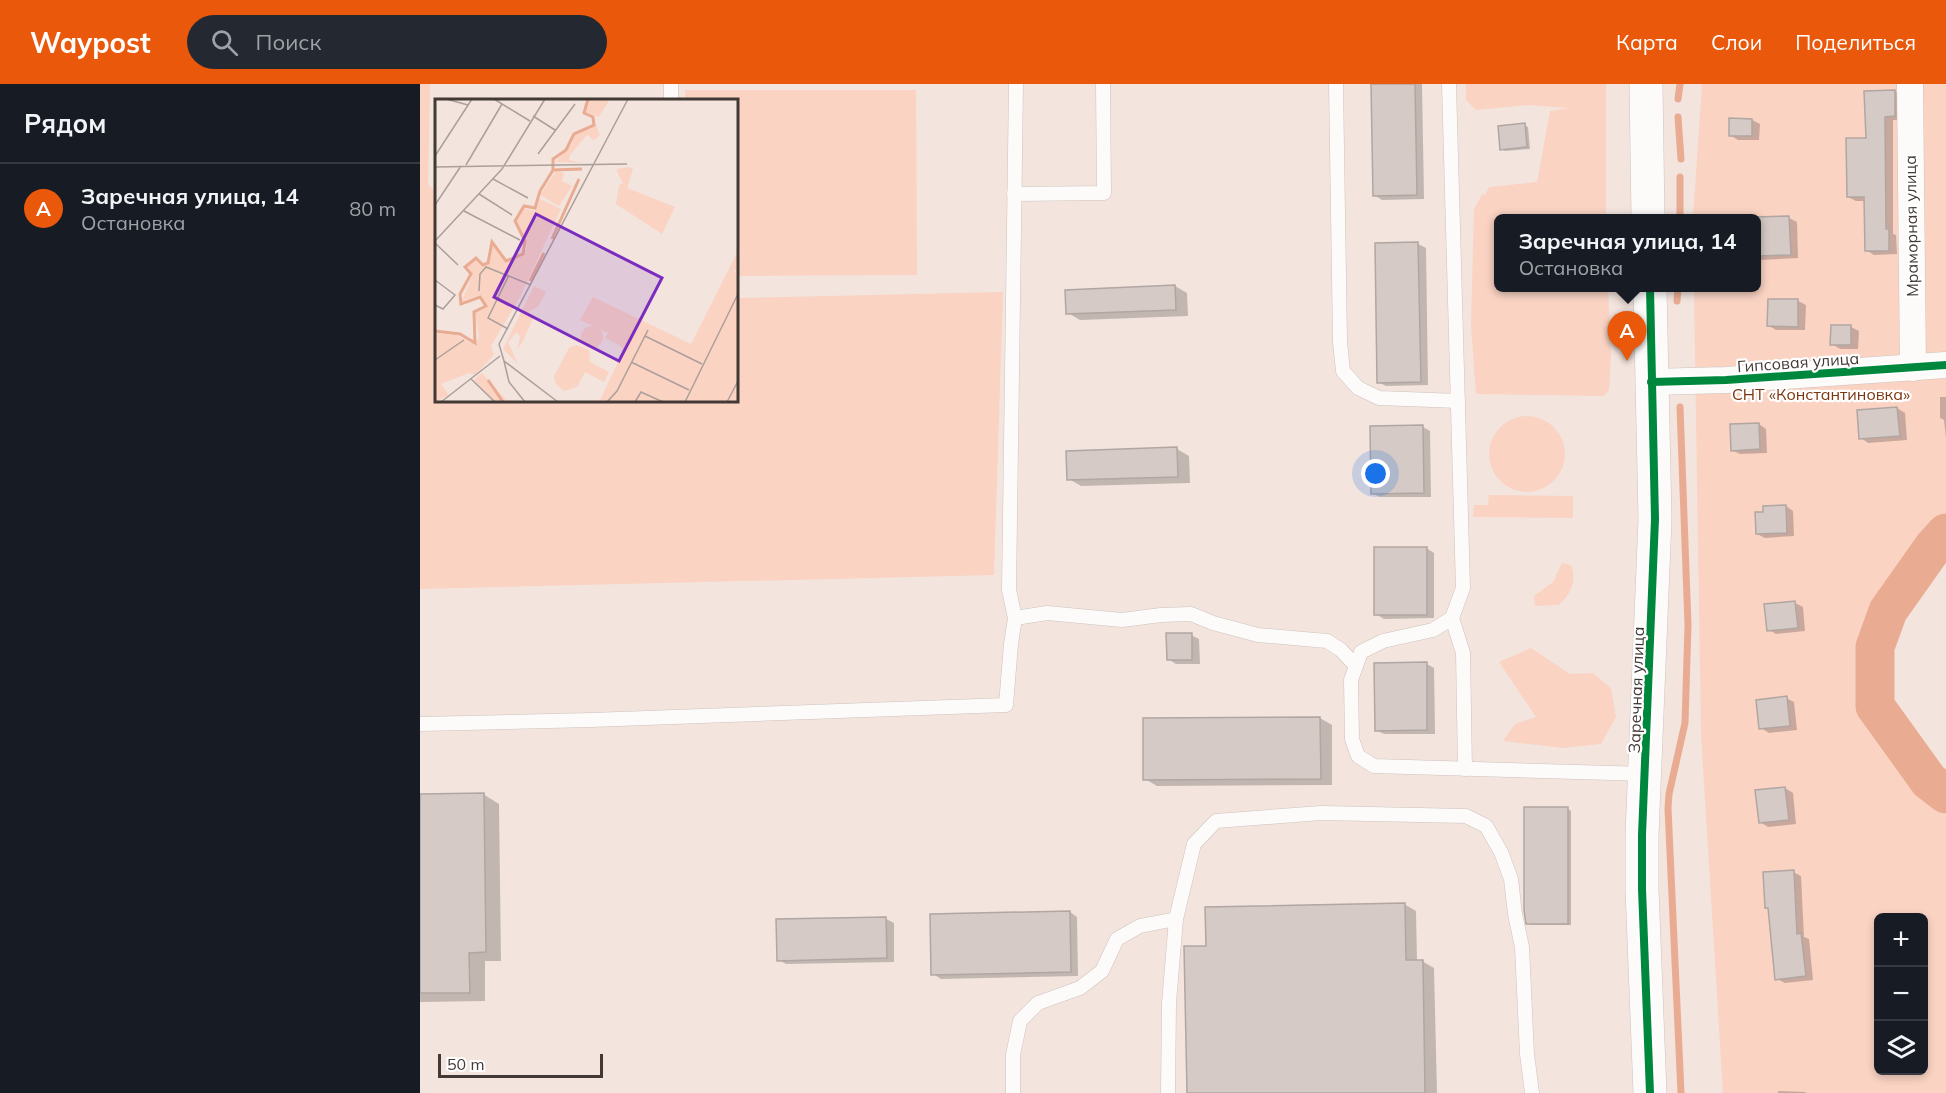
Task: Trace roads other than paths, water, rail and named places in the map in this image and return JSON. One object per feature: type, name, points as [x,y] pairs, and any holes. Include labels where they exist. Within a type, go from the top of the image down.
[{"type":"street","points":[[1646,84],[1648,214]]},
{"type":"street","name":"Мраморная улица","points":[[1910,84],[1913,368]]},
{"type":"street","name":"Заречная улица","points":[[1650,292],[1655,519],[1642,835],[1650,1093]]},
{"type":"street","name":"Гипсовая улица","points":[[1651,381],[1726,380],[1946,365]]},
{"type":"lane","points":[[420,724],[1006,705],[1015,618],[1009,590],[1016,84]]},
{"type":"lane","points":[[1014,194],[1104,193],[1103,84]]},
{"type":"lane","points":[[1336,84],[1340,342],[1343,371],[1358,388],[1379,398],[1458,401]]},
{"type":"lane","points":[[1449,84],[1463,588],[1452,618],[1463,653],[1465,769]]},
{"type":"lane","points":[[1015,618],[1047,613],[1122,620],[1191,614],[1213,623],[1258,635],[1327,641],[1341,650],[1356,666]]},
{"type":"lane","points":[[1452,618],[1433,630],[1383,641],[1361,652],[1351,680],[1352,739],[1358,756],[1374,766],[1646,774]]},
{"type":"lane","points":[[1168,1093],[1169,1003],[1176,919],[1194,844],[1216,821],[1321,813],[1466,816],[1486,826],[1501,852],[1511,879],[1515,915],[1522,946],[1527,1054],[1532,1093]]},
{"type":"lane","points":[[1013,1093],[1013,1055],[1020,1021],[1038,1003],[1080,988],[1102,971],[1117,939],[1140,926],[1176,919]]},
{"type":"waterway","points":[[1678,99],[1680,84]]},
{"type":"waterway","points":[[1678,117],[1681,159]]},
{"type":"waterway","points":[[1680,177],[1680,214]]},
{"type":"waterway","points":[[1677,301],[1678,292]]},
{"type":"waterway","points":[[1680,407],[1688,625],[1685,723],[1668,808],[1681,1093]]},
{"type":"waterway","points":[[1946,533],[1934,546],[1888,611],[1875,647],[1875,706],[1929,781],[1946,794]]},
{"type":"place","name":"Заречная улица, 14","points":[[1627,361]]},
{"type":"park label","name":"СНТ «Константиновка»","points":[[1821,394]]}]
